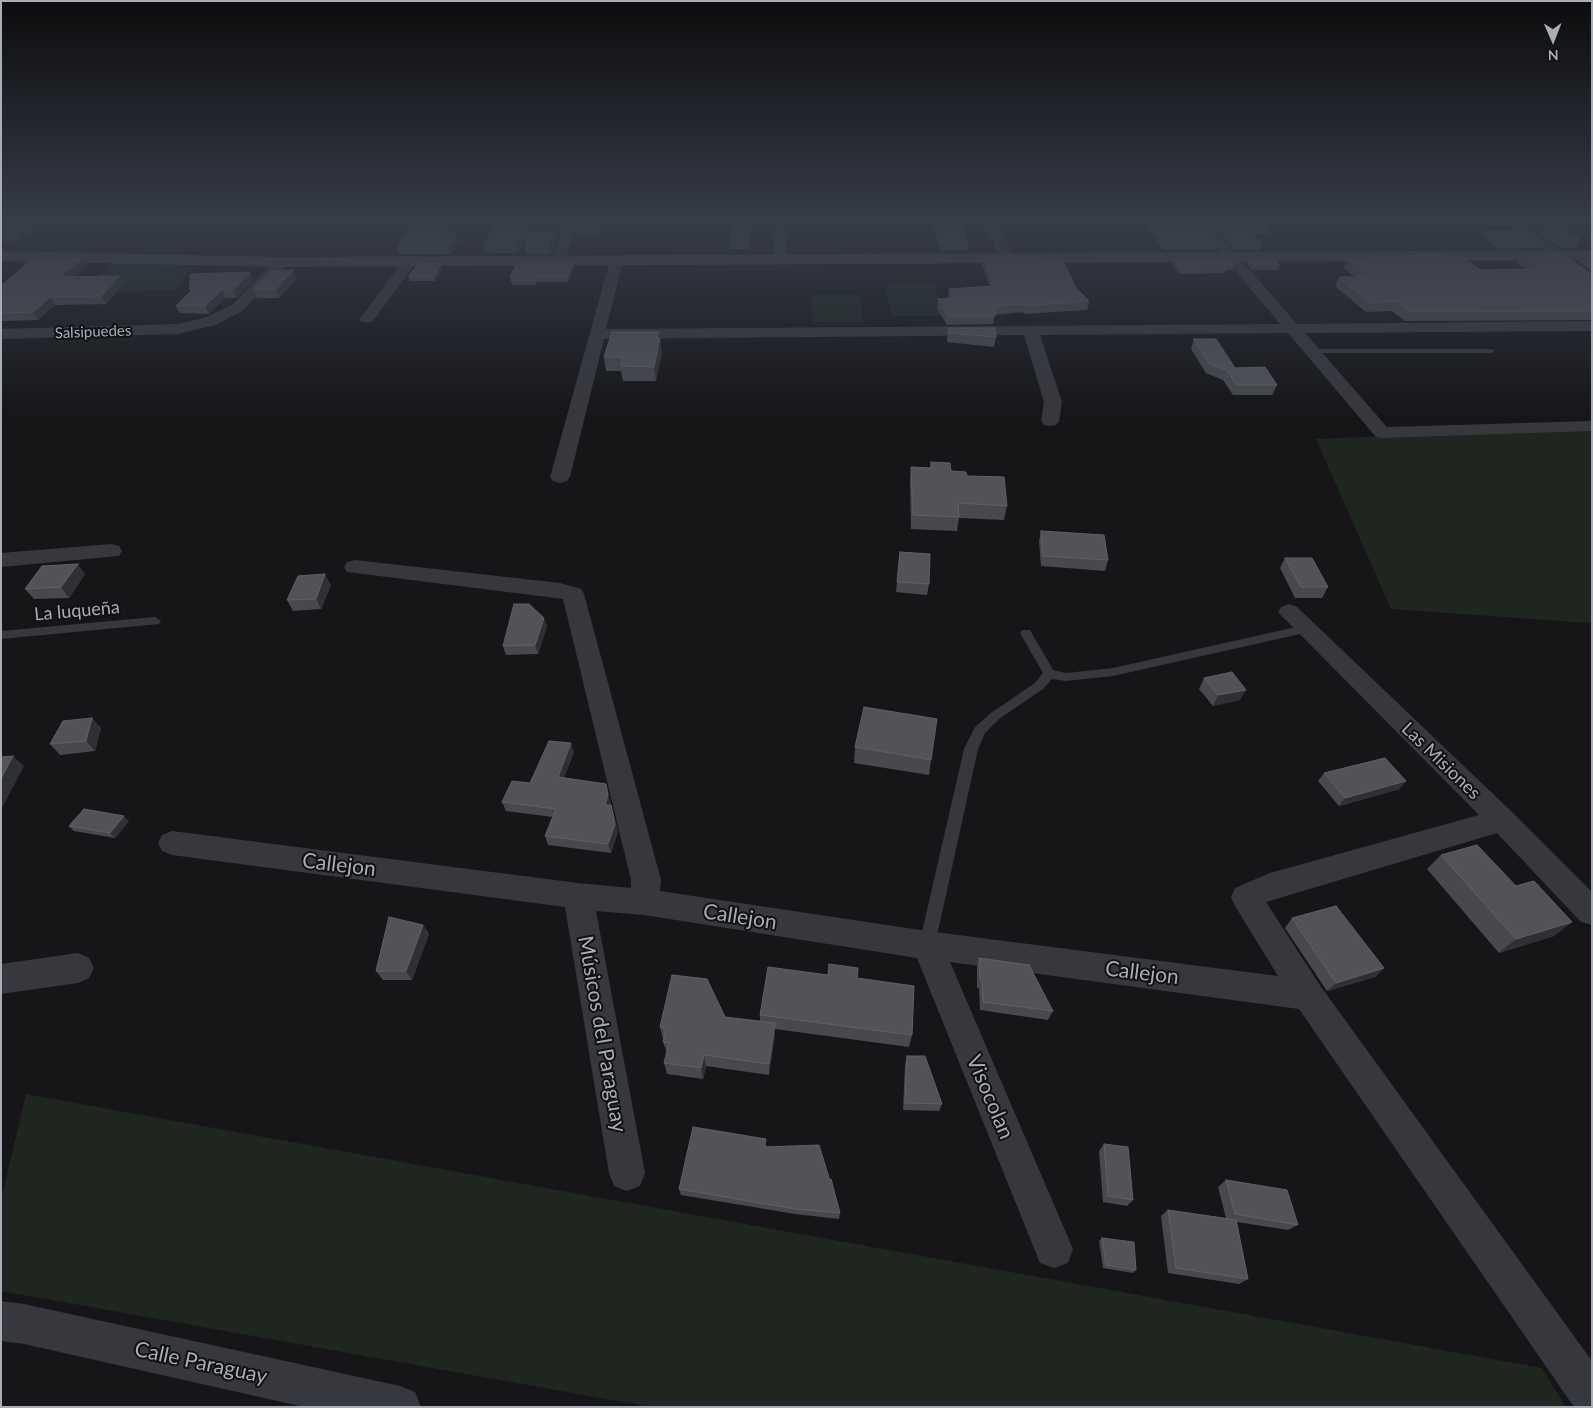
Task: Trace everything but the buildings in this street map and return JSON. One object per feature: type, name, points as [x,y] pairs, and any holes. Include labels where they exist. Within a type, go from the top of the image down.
[{"type":"street","name":"Salsipuedes","points":[[1,334],[178,329],[209,322],[237,308],[256,288]]},
{"type":"street","points":[[366,319],[390,288]]},
{"type":"street","points":[[560,477],[610,288]]},
{"type":"street","points":[[1255,288],[1382,433],[1592,426]]},
{"type":"street","points":[[599,334],[1592,326]]},
{"type":"street","points":[[1030,330],[1053,402],[1050,422]]},
{"type":"street","points":[[1,560],[111,551]]},
{"type":"street","points":[[355,567],[560,590],[573,594],[646,880],[644,902]]},
{"type":"street","name":"Las Misiones","points":[[1297,620],[1502,820],[1592,912]]},
{"type":"street","points":[[1502,820],[1270,886],[1250,893],[1246,897],[1248,904],[1308,994],[1592,1397]]},
{"type":"street","name":"Callejon","points":[[172,843],[578,896],[644,902],[927,945],[1308,994]]},
{"type":"street","name":"Músicos del Paraguay","points":[[578,896],[627,1173]]},
{"type":"street","name":"Visocolan","points":[[927,945],[1054,1249]]},
{"type":"street","points":[[1,979],[78,968]]},
{"type":"street","name":"Calle Paraguay","points":[[1,1321],[24,1324],[400,1407]]},
{"type":"lane","points":[[1311,351],[1490,351]]},
{"type":"lane","points":[[1049,674],[1066,677],[1112,672],[1297,620]]},
{"type":"lane","name":"La luqueña","points":[[1,635],[155,622]]},
{"type":"lane","points":[[1026,633],[1049,674]]},
{"type":"lane","points":[[927,945],[971,749],[980,730],[996,716],[1039,686],[1049,674]]},
{"type":"shaded area","points":[[86,288],[176,288],[174,290],[79,294]]},
{"type":"shaded area","points":[[886,288],[935,288],[945,316],[892,316]]},
{"type":"shaded area","points":[[811,295],[860,295],[863,322],[812,322]]},
{"type":"shaded area","points":[[1592,427],[1592,622],[1588,623],[1391,609],[1316,439]]},
{"type":"shaded area","points":[[26,1094],[1542,1368],[1566,1407],[651,1407],[1,1291],[1,1200]]}]
